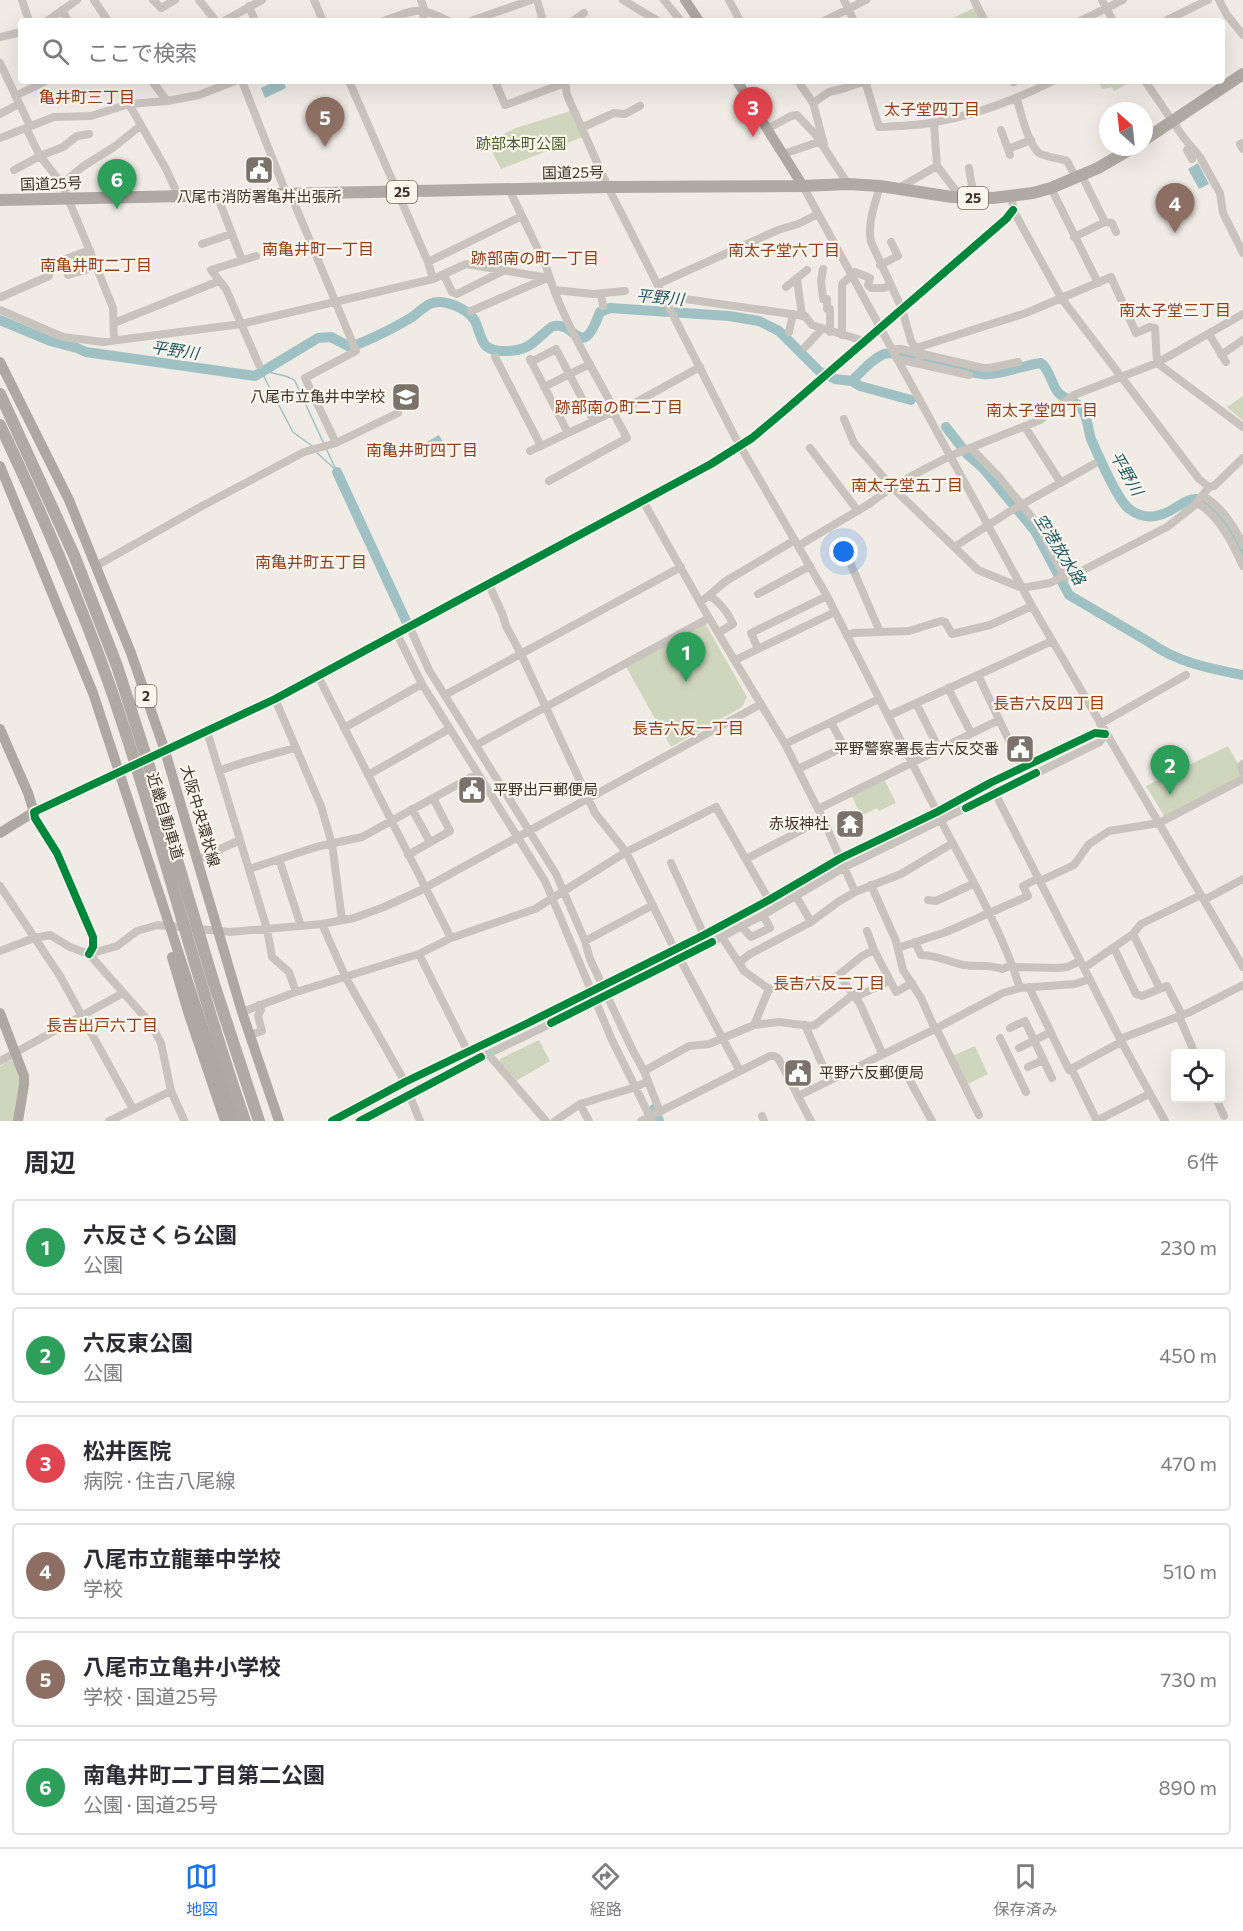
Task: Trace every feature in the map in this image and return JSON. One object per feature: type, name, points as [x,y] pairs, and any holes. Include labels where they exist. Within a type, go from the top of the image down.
[{"type":"highway","points":[[1153,134],[1243,74]]},
{"type":"highway","name":"国道25号","points":[[0,200],[848,184],[974,198],[1012,196],[1051,188],[1079,177],[1119,156]]},
{"type":"highway","name":"近畿自動車道","points":[[0,394],[74,555],[117,666],[214,984],[259,1121]]},
{"type":"highway","name":"近畿自動車道","points":[[0,425],[62,562],[105,671],[214,1029],[245,1121]]},
{"type":"main road","points":[[686,0],[697,18]]},
{"type":"main road","points":[[739,84],[803,186]]},
{"type":"main road","name":"大阪中央環状線","points":[[0,362],[69,500],[131,652],[165,751],[244,1016],[279,1121]]},
{"type":"main road","points":[[0,466],[5,490],[93,693],[234,1121]]},
{"type":"main road","points":[[0,729],[34,812],[0,833]]},
{"type":"main road","points":[[170,925],[166,936],[189,1015],[225,1121]]},
{"type":"main road","points":[[0,1013],[24,1076],[18,1121]]},
{"type":"street","points":[[22,0],[27,18]]},
{"type":"street","points":[[51,18],[77,0]]},
{"type":"street","points":[[94,0],[106,18]]},
{"type":"street","points":[[153,0],[161,8],[176,0]]},
{"type":"street","points":[[199,0],[214,18]]},
{"type":"street","points":[[229,18],[262,0]]},
{"type":"street","points":[[314,0],[321,18]]},
{"type":"street","points":[[421,0],[424,9],[423,18]]},
{"type":"street","points":[[480,18],[531,0]]},
{"type":"street","points":[[537,0],[542,18]]},
{"type":"street","points":[[623,0],[653,18]]},
{"type":"street","points":[[664,0],[679,18]]},
{"type":"street","points":[[729,0],[738,18]]},
{"type":"street","points":[[844,0],[852,18]]},
{"type":"street","points":[[830,18],[866,0]]},
{"type":"street","points":[[975,0],[984,18]]},
{"type":"street","points":[[1102,0],[1111,18]]},
{"type":"street","points":[[1086,18],[1123,0]]},
{"type":"street","points":[[1171,18],[1208,0]]},
{"type":"street","points":[[1219,0],[1227,15],[1243,35]]},
{"type":"street","points":[[249,6],[254,18]]},
{"type":"street","points":[[393,18],[424,9],[442,18]]},
{"type":"street","points":[[62,10],[66,18]]},
{"type":"street","points":[[577,18],[584,13]]},
{"type":"street","points":[[0,37],[18,33]]},
{"type":"street","points":[[1,69],[19,104],[40,156],[62,184],[90,250],[113,308],[114,340]]},
{"type":"street","points":[[15,96],[40,84]]},
{"type":"street","points":[[154,84],[167,101]]},
{"type":"street","points":[[0,138],[54,117],[91,116],[129,104],[167,101],[199,95],[227,84]]},
{"type":"street","points":[[243,84],[356,351],[305,378],[336,443]]},
{"type":"street","points":[[350,84],[428,262],[433,279]]},
{"type":"street","points":[[496,84],[505,105],[560,84]]},
{"type":"street","points":[[565,84],[567,95],[608,188],[740,446],[827,596],[937,812]]},
{"type":"street","points":[[800,84],[813,103],[826,151]]},
{"type":"street","points":[[813,103],[829,92],[856,84]]},
{"type":"street","points":[[866,84],[879,127],[934,123],[981,112],[1017,99],[1047,84]]},
{"type":"street","points":[[1147,84],[1200,157],[1220,193],[1222,213],[1243,253]]},
{"type":"street","points":[[1017,99],[1026,130],[1040,154],[1067,161],[1105,222]]},
{"type":"street","points":[[0,114],[19,104]]},
{"type":"street","points":[[129,104],[179,197]]},
{"type":"street","points":[[581,128],[614,113],[625,114],[640,106]]},
{"type":"street","points":[[767,129],[796,115],[815,134],[848,184]]},
{"type":"street","points":[[934,123],[937,166],[956,191],[957,197]]},
{"type":"street","points":[[62,184],[140,126]]},
{"type":"street","points":[[1001,130],[1009,152],[1031,140]]},
{"type":"street","points":[[14,170],[63,147],[77,136],[89,134]]},
{"type":"street","points":[[783,154],[819,142]]},
{"type":"street","points":[[1243,143],[1240,144],[1243,149]]},
{"type":"street","points":[[1190,145],[1187,150],[1192,159]]},
{"type":"street","points":[[899,189],[937,166]]},
{"type":"street","points":[[969,168],[974,198]]},
{"type":"street","points":[[803,186],[1032,606],[1243,967]]},
{"type":"street","points":[[880,186],[869,231],[871,242],[902,309],[911,341],[918,351],[919,364]]},
{"type":"street","points":[[1051,188],[1098,283]]},
{"type":"street","points":[[509,189],[546,266],[548,278],[572,329],[627,438],[549,481]]},
{"type":"street","points":[[217,195],[242,260]]},
{"type":"street","points":[[1012,196],[1013,210],[1062,299],[1199,479],[1209,487]]},
{"type":"street","points":[[89,954],[93,947],[93,937],[57,853],[35,818],[34,812],[275,699],[690,476],[740,446],[783,412],[1006,219],[1013,210]]},
{"type":"street","points":[[658,284],[818,214]]},
{"type":"street","points":[[428,262],[522,216]]},
{"type":"street","points":[[1074,237],[1105,222],[1112,223],[1116,232]]},
{"type":"street","points":[[202,243],[231,234]]},
{"type":"street","points":[[880,265],[898,256],[891,242]]},
{"type":"street","points":[[46,266],[90,250]]},
{"type":"street","points":[[256,256],[211,270],[226,289],[260,365]]},
{"type":"street","points":[[63,259],[68,275],[96,267]]},
{"type":"street","points":[[0,310],[63,337],[103,342],[241,324],[433,279],[466,264],[548,278]]},
{"type":"street","points":[[806,347],[826,330],[830,309],[826,309],[827,299],[819,299],[823,269]]},
{"type":"street","points":[[786,286],[807,270]]},
{"type":"street","points":[[444,275],[452,292],[457,294],[503,271]]},
{"type":"street","points":[[842,335],[842,284],[851,274],[855,272],[870,278],[868,285],[871,288],[884,288],[890,285]]},
{"type":"street","points":[[9,315],[1,296],[49,276]]},
{"type":"street","points":[[918,351],[1062,299],[1111,277],[1136,333],[1150,327],[1155,328],[1157,363]]},
{"type":"street","points":[[471,311],[548,278]]},
{"type":"street","points":[[797,278],[802,316]]},
{"type":"street","points":[[114,323],[219,281]]},
{"type":"street","points":[[555,290],[601,294],[625,291]]},
{"type":"street","points":[[601,294],[603,306]]},
{"type":"street","points":[[664,296],[805,316],[812,325],[864,341]]},
{"type":"street","points":[[789,332],[793,314]]},
{"type":"street","points":[[700,602],[726,581],[858,511],[892,487],[950,456],[1025,427],[1053,412],[1069,399],[1157,363],[1243,314]]},
{"type":"street","points":[[1209,334],[1223,358],[1243,340]]},
{"type":"street","points":[[568,433],[531,361],[556,349],[594,421]]},
{"type":"street","points":[[892,349],[918,351],[983,368],[1018,362]]},
{"type":"street","points":[[495,357],[541,446]]},
{"type":"street","points":[[897,359],[969,375]]},
{"type":"street","points":[[1157,363],[1243,427]]},
{"type":"street","points":[[544,387],[590,364]]},
{"type":"street","points":[[530,451],[622,410],[700,367]]},
{"type":"street","points":[[96,566],[227,492],[304,452],[336,443],[398,413]]},
{"type":"street","points":[[844,419],[854,443],[892,487],[978,570],[1022,588],[1050,583],[1064,576],[1068,578],[1167,527],[1243,458]]},
{"type":"street","points":[[1025,427],[1061,483]]},
{"type":"street","points":[[810,448],[858,511]]},
{"type":"street","points":[[971,448],[999,477],[1039,526],[1064,576]]},
{"type":"street","points":[[954,547],[1021,505],[1094,464]]},
{"type":"street","points":[[1200,499],[1212,502],[1243,545]]},
{"type":"street","points":[[1200,499],[1226,532],[1243,566]]},
{"type":"street","points":[[643,501],[718,633],[785,744],[824,819],[855,892]]},
{"type":"street","points":[[849,560],[880,632]]},
{"type":"street","points":[[758,594],[810,566]]},
{"type":"street","points":[[445,695],[681,567]]},
{"type":"street","points":[[489,585],[506,626],[595,813],[626,852],[675,950]]},
{"type":"street","points":[[710,596],[717,601],[733,624],[718,633]]},
{"type":"street","points":[[758,649],[751,633],[827,596]]},
{"type":"street","points":[[847,636],[852,633],[909,631],[941,621],[945,622],[952,634],[990,625],[1032,606]]},
{"type":"street","points":[[735,660],[835,612]]},
{"type":"street","points":[[476,745],[710,618]]},
{"type":"street","points":[[410,628],[429,670],[556,874],[585,941],[590,959],[644,1071],[660,1112]]},
{"type":"street","points":[[397,634],[422,684],[545,881],[595,1002],[651,1119]]},
{"type":"street","points":[[888,716],[1052,641]]},
{"type":"street","points":[[978,675],[1022,768]]},
{"type":"street","points":[[1100,724],[1186,675]]},
{"type":"street","points":[[318,676],[451,938]]},
{"type":"street","points":[[344,728],[422,684]]},
{"type":"street","points":[[948,688],[971,733]]},
{"type":"street","points":[[275,699],[321,806],[332,844],[342,920]]},
{"type":"street","points":[[785,744],[879,699]]},
{"type":"street","points":[[916,703],[939,749]]},
{"type":"street","points":[[89,954],[117,946],[137,932],[158,925],[219,931],[267,929],[322,924],[384,907],[425,888],[761,704]]},
{"type":"street","points":[[818,809],[999,720]]},
{"type":"street","points":[[798,769],[844,747],[831,722]]},
{"type":"street","points":[[368,775],[450,729]]},
{"type":"street","points":[[207,731],[267,929],[272,957],[289,972],[296,992]]},
{"type":"street","points":[[332,1121],[405,1082],[675,950],[770,900],[841,858],[937,812],[990,783],[1095,734],[1106,734]]},
{"type":"street","points":[[360,1121],[409,1094],[722,937],[844,867],[1100,742],[1106,734]]},
{"type":"street","points":[[219,771],[243,761],[296,748]]},
{"type":"street","points":[[1243,764],[1241,766],[1243,772]]},
{"type":"street","points":[[249,869],[316,847],[362,837],[477,774]]},
{"type":"street","points":[[898,948],[946,932],[1028,896],[1023,886],[1074,864],[1089,844],[1109,831],[1159,823],[1243,779]]},
{"type":"street","points":[[990,783],[1120,1040],[1165,1121]]},
{"type":"street","points":[[408,855],[450,831],[433,798]]},
{"type":"street","points":[[244,1016],[260,1005],[419,954],[451,938],[536,909],[626,852],[716,807],[770,900]]},
{"type":"street","points":[[412,809],[430,842]]},
{"type":"street","points":[[746,859],[824,819]]},
{"type":"street","points":[[941,821],[987,913],[1020,988]]},
{"type":"street","points":[[197,860],[240,840]]},
{"type":"street","points":[[741,965],[742,960],[750,954],[811,922],[855,892],[901,874],[953,843]]},
{"type":"street","points":[[279,859],[301,926]]},
{"type":"street","points":[[671,863],[704,935]]},
{"type":"street","points":[[915,942],[921,955],[933,955],[966,965],[992,965],[1002,969],[1012,966],[1067,967],[1082,964],[1114,948],[1133,934],[1141,924],[1243,879]]},
{"type":"street","points":[[928,900],[936,901],[973,884]]},
{"type":"street","points":[[871,885],[898,948],[903,970],[921,998],[979,1115]]},
{"type":"street","points":[[0,886],[60,976],[133,1109]]},
{"type":"street","points":[[796,896],[811,922]]},
{"type":"street","points":[[585,941],[652,905]]},
{"type":"street","points":[[741,926],[751,937],[770,928],[763,915]]},
{"type":"street","points":[[322,924],[346,978],[405,1082]]},
{"type":"street","points":[[867,932],[896,992],[912,983]]},
{"type":"street","points":[[1133,934],[1160,989]]},
{"type":"street","points":[[0,951],[34,938],[54,936],[89,954],[151,1024],[161,1043],[171,1091],[184,1120]]},
{"type":"street","points":[[722,937],[748,976],[769,990],[839,975],[862,956],[874,950]]},
{"type":"street","points":[[1114,948],[1136,994],[1142,996],[1167,986],[1193,1049]]},
{"type":"street","points":[[419,954],[468,1052]]},
{"type":"street","points":[[680,959],[740,1071]]},
{"type":"street","points":[[839,975],[855,996],[882,1053]]},
{"type":"street","points":[[798,1096],[1003,993],[1020,988],[1075,984],[1090,979]]},
{"type":"street","points":[[644,1071],[689,1046],[709,1044],[754,1025],[779,1022],[810,1026],[820,1022],[855,996],[889,981]]},
{"type":"street","points":[[1029,987],[1069,1070],[1120,1040],[1181,1016],[1243,985]]},
{"type":"street","points":[[754,1025],[769,990]]},
{"type":"street","points":[[0,1061],[123,993]]},
{"type":"street","points":[[250,1035],[262,1031],[258,1016],[261,1010],[260,1005]]},
{"type":"street","points":[[244,1016],[258,1016]]},
{"type":"street","points":[[1010,1028],[1025,1021],[1052,1078]]},
{"type":"street","points":[[805,1025],[829,1080]]},
{"type":"street","points":[[1019,1048],[1051,1032]]},
{"type":"street","points":[[1000,1038],[1026,1092]]},
{"type":"street","points":[[488,1054],[546,1121]]},
{"type":"street","points":[[641,1121],[651,1119],[660,1112],[740,1071],[774,1056],[778,1058],[811,1121]]},
{"type":"street","points":[[1028,1067],[1043,1060]]},
{"type":"street","points":[[1071,1068],[1097,1121],[1149,1094]]},
{"type":"street","points":[[908,1077],[932,1121]]},
{"type":"street","points":[[555,1121],[580,1104],[636,1087],[648,1081]]},
{"type":"street","points":[[109,1121],[171,1091]]},
{"type":"street","points":[[409,1094],[420,1121]]},
{"type":"street","points":[[1218,1103],[1224,1116]]},
{"type":"street","points":[[580,1104],[589,1121]]},
{"type":"green space","points":[[976,7],[982,18],[953,18]]},
{"type":"green space","points":[[1100,84],[1127,84],[1114,91],[1112,87],[1102,89]]},
{"type":"green space","name":"跡部本町公園","points":[[570,111],[583,137],[501,169],[487,142],[516,128]]},
{"type":"green space","points":[[1243,396],[1243,419],[1242,420],[1227,407]]},
{"type":"green space","points":[[705,623],[747,697],[742,707],[671,747],[626,667]]},
{"type":"green space","points":[[1228,746],[1238,764],[1240,778],[1175,813],[1164,816],[1146,786]]},
{"type":"green space","points":[[884,779],[896,803],[879,811],[877,808],[861,816],[852,796]]},
{"type":"green space","points":[[539,1040],[550,1061],[516,1081],[500,1059]]},
{"type":"green space","points":[[975,1046],[988,1074],[966,1085],[952,1056]]},
{"type":"green space","points":[[10,1060],[15,1062],[21,1084],[14,1121],[0,1121],[0,1066]]},
{"type":"water","points":[[270,84],[284,84],[286,88],[265,98],[261,88]]},
{"type":"water","points":[[1198,163],[1209,184],[1199,189],[1188,169]]},
{"type":"water","points":[[439,435],[444,444],[425,453],[421,445]]},
{"type":"waterway","name":"平野川","points":[[0,320],[50,341],[86,352],[255,376],[318,338],[331,337],[350,347],[390,329],[436,302],[464,310],[475,321],[486,346],[501,351],[526,347],[554,326],[562,326],[583,338],[594,327],[600,312],[610,308],[729,316],[759,321],[779,331],[820,372],[835,379],[852,381],[860,386],[911,400]]},
{"type":"waterway","name":"平野川","points":[[852,381],[875,359],[891,353],[982,374],[1041,363],[1060,394],[1082,409],[1091,439],[1103,465],[1118,495],[1128,508],[1141,515],[1153,516],[1166,513],[1184,502],[1195,499],[1203,501],[1224,522],[1243,557]]},
{"type":"waterway","points":[[265,370],[295,381],[324,444]]},
{"type":"waterway","points":[[262,373],[293,432],[312,446]]},
{"type":"waterway","name":"空港放水路","points":[[946,427],[1035,531],[1069,595],[1171,655],[1206,667],[1243,675]]},
{"type":"waterway","points":[[326,448],[337,472]]},
{"type":"waterway","points":[[316,452],[335,469]]},
{"type":"waterway","points":[[337,472],[406,621]]},
{"type":"waterway","points":[[654,1109],[659,1121]]},
{"type":"cycle path","points":[[89,954],[93,947],[93,937],[57,853],[35,818],[34,812],[275,699],[711,464],[752,438],[783,412],[1006,219],[1013,210]]},
{"type":"cycle path","points":[[332,1121],[405,1082],[704,935],[841,858],[937,812],[990,783],[1095,733],[1105,734]]},
{"type":"cycle path","points":[[966,808],[1036,773]]},
{"type":"cycle path","points":[[551,1023],[712,942]]},
{"type":"cycle path","points":[[360,1121],[481,1057]]},
{"type":"place","name":"松井医院","points":[[753,137]]},
{"type":"place","name":"八尾市立亀井小学校","points":[[325,147]]},
{"type":"place","name":"八尾市消防署亀井出張所","points":[[259,170]]},
{"type":"place","name":"南亀井町二丁目第二公園","points":[[117,209]]},
{"type":"place","name":"八尾市立龍華中学校","points":[[1175,233]]},
{"type":"place","name":"八尾市立亀井中学校","points":[[406,397]]},
{"type":"place","name":"六反さくら公園","points":[[686,682]]},
{"type":"place","name":"平野警察署長吉六反交番","points":[[1020,749]]},
{"type":"place","name":"平野出戸郵便局","points":[[472,790]]},
{"type":"place","name":"六反東公園","points":[[1170,795]]},
{"type":"place","name":"赤坂神社","points":[[850,824]]},
{"type":"place","name":"平野六反郵便局","points":[[798,1073]]},
{"type":"district","name":"亀井町三丁目","points":[[87,97]]},
{"type":"district","name":"太子堂四丁目","points":[[932,109]]},
{"type":"district","name":"南亀井町一丁目","points":[[318,249]]},
{"type":"district","name":"南太子堂六丁目","points":[[784,250]]},
{"type":"district","name":"跡部南の町一丁目","points":[[535,258]]},
{"type":"district","name":"南亀井町二丁目","points":[[96,265]]},
{"type":"district","name":"南太子堂三丁目","points":[[1175,310]]},
{"type":"district","name":"跡部南の町二丁目","points":[[619,407]]},
{"type":"district","name":"南太子堂四丁目","points":[[1042,410]]},
{"type":"district","name":"南亀井町四丁目","points":[[422,450]]},
{"type":"district","name":"南太子堂五丁目","points":[[907,485]]},
{"type":"district","name":"南亀井町五丁目","points":[[311,562]]},
{"type":"district","name":"長吉六反四丁目","points":[[1049,703]]},
{"type":"district","name":"長吉六反一丁目","points":[[688,728]]},
{"type":"district","name":"長吉六反二丁目","points":[[829,983]]},
{"type":"district","name":"長吉出戸六丁目","points":[[102,1025]]}]
